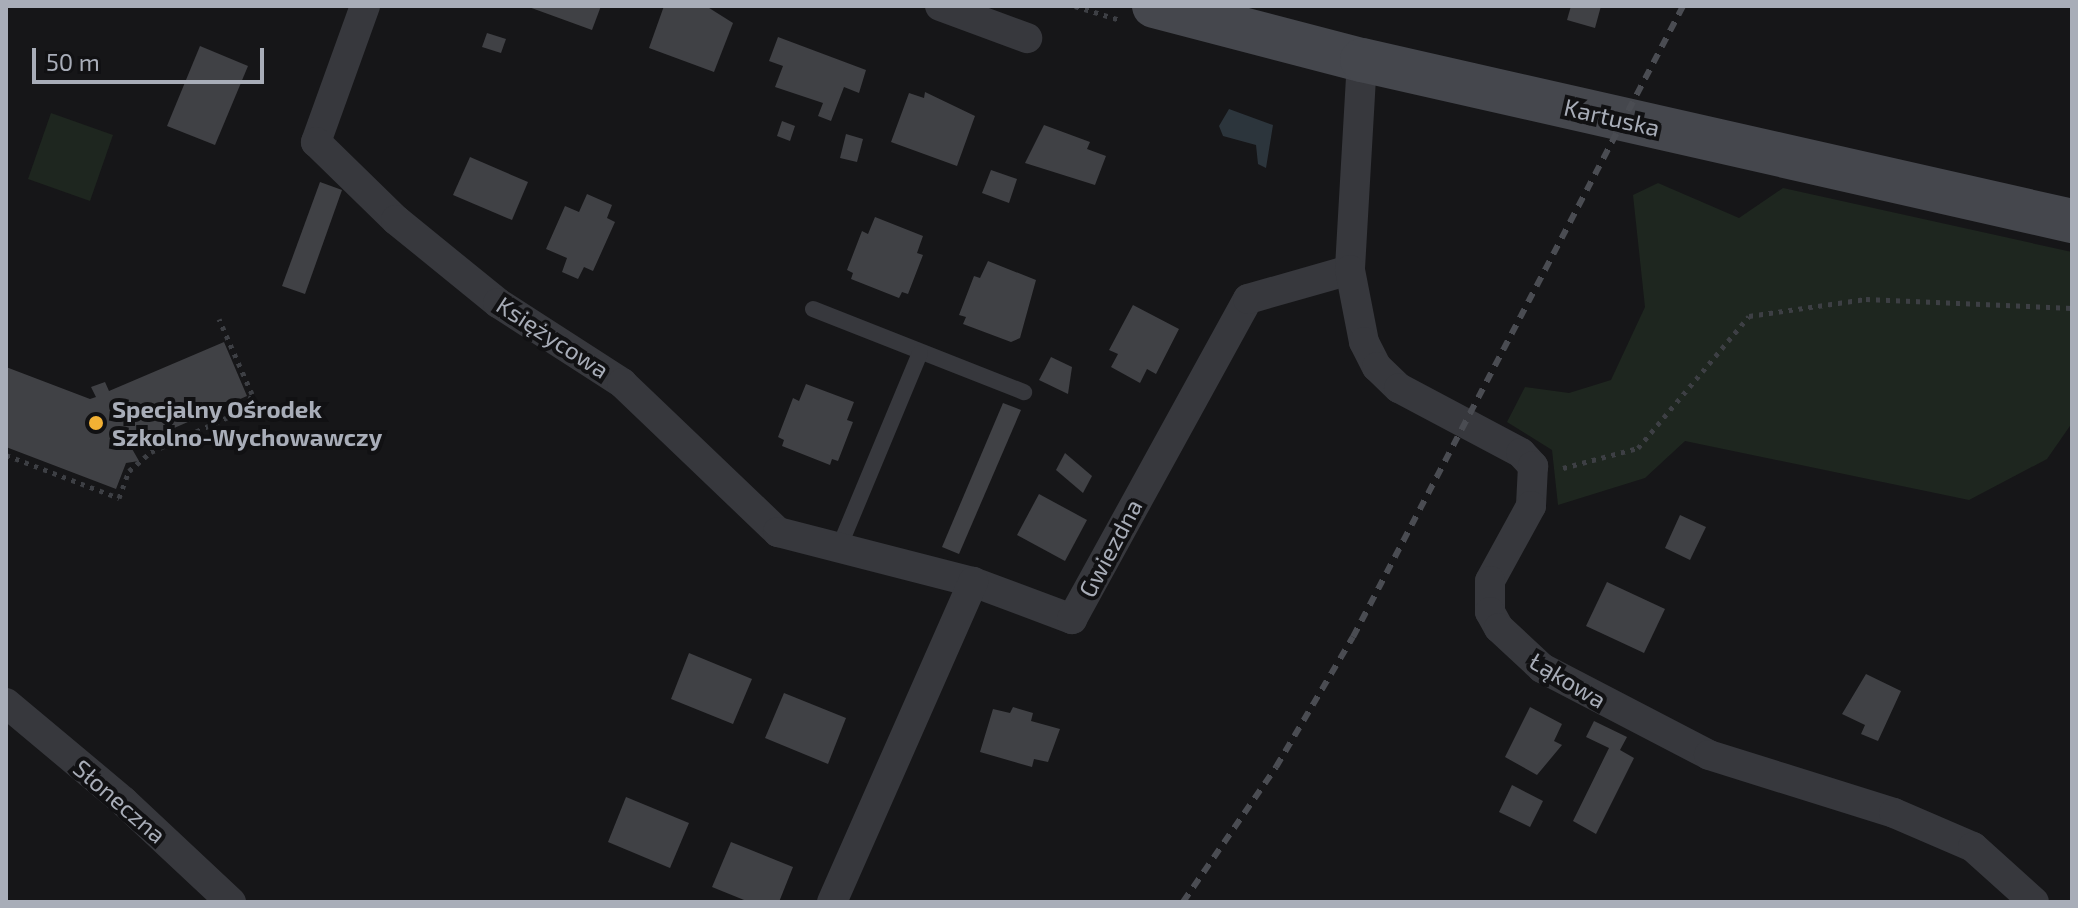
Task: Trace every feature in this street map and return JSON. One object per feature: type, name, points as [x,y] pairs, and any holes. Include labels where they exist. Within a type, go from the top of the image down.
[{"type":"main road","name":"Kartuska","points":[[1154,6],[1506,94],[2072,221]]},
{"type":"street","name":"Księżycowa","points":[[365,6],[316,142],[396,220],[498,303],[622,383],[744,506],[778,532],[838,550],[973,582]]},
{"type":"street","points":[[940,6],[1027,38]]},
{"type":"street","points":[[1362,60],[1350,270],[1364,342],[1377,367],[1409,393],[1513,448],[1528,458],[1535,476]]},
{"type":"street","name":"Gwiezdna","points":[[973,582],[1072,619],[1248,299],[1350,270]]},
{"type":"street","name":"Łąkowa","points":[[1535,476],[1531,506],[1496,568],[1488,596],[1499,628],[1527,657],[1709,755],[1894,813],[1973,847],[2034,902]]},
{"type":"street","points":[[832,902],[973,582]]},
{"type":"street","name":"Słoneczna","points":[[6,703],[123,801],[231,902]]},
{"type":"lane","points":[[813,309],[1024,392]]},
{"type":"lane","points":[[838,550],[920,353]]},
{"type":"path","points":[[1535,476],[1638,448],[1749,316],[1866,299],[2072,308]]},
{"type":"path","points":[[6,455],[119,498],[129,471],[151,452],[246,409],[252,394],[219,319]]},
{"type":"shaded area","points":[[1229,109],[1273,125],[1266,168],[1258,164],[1256,145],[1223,136],[1219,126]]},
{"type":"shaded area","points":[[51,113],[113,135],[90,201],[28,179]]},
{"type":"shaded area","points":[[1658,183],[1739,218],[1783,188],[2072,252],[2072,423],[2047,459],[1969,500],[1685,441],[1645,478],[1558,505],[1552,450],[1507,422],[1525,387],[1569,393],[1611,380],[1645,307],[1633,195]]},
{"type":"building","points":[[526,6],[601,6],[592,30]]},
{"type":"building","points":[[664,6],[706,6],[733,23],[714,72],[649,48]]},
{"type":"building","points":[[1571,6],[1601,6],[1595,28],[1567,20]]},
{"type":"building","points":[[487,33],[506,39],[501,53],[482,47]]},
{"type":"building","points":[[778,37],[866,70],[859,93],[844,87],[831,121],[818,116],[823,103],[775,87],[783,66],[769,61]]},
{"type":"building","points":[[200,46],[248,66],[215,145],[167,126]]},
{"type":"building","points":[[925,92],[975,116],[957,166],[891,142],[909,93],[924,98]]},
{"type":"building","points":[[782,121],[795,126],[790,141],[777,136]]},
{"type":"building","points":[[1044,125],[1090,142],[1087,149],[1106,156],[1095,185],[1025,163]]},
{"type":"building","points":[[846,134],[863,139],[857,162],[840,158]]},
{"type":"building","points":[[470,157],[528,182],[512,220],[453,195]]},
{"type":"building","points":[[991,170],[1017,179],[1009,203],[982,193]]},
{"type":"building","points":[[320,182],[342,190],[305,294],[282,286]]},
{"type":"building","points":[[587,194],[612,205],[607,218],[615,222],[593,271],[584,267],[578,279],[562,272],[567,258],[546,249],[565,206],[579,212]]},
{"type":"building","points":[[875,217],[923,236],[917,253],[923,255],[908,294],[902,292],[899,298],[851,279],[853,273],[847,270],[862,231],[868,234]]},
{"type":"building","points":[[988,261],[1036,280],[1020,338],[1011,342],[963,324],[966,317],[959,315],[974,276],[980,278]]},
{"type":"building","points":[[1133,305],[1179,329],[1156,374],[1147,369],[1140,383],[1111,367],[1118,354],[1109,350]]},
{"type":"building","name":"Specjalny Ośrodek Szkolno-Wychowawczy","points":[[224,342],[247,396],[131,447],[139,461],[126,463],[116,489],[6,447],[6,367],[90,399],[96,397],[91,387],[105,382],[109,391]]},
{"type":"building","points":[[1051,357],[1072,367],[1068,394],[1039,380]]},
{"type":"building","points":[[806,384],[854,402],[847,420],[853,422],[838,461],[832,459],[830,465],[782,446],[784,440],[778,437],[793,398],[799,401]]},
{"type":"building","points":[[1003,403],[1021,410],[959,554],[942,547]]},
{"type":"building","points":[[1065,453],[1092,476],[1083,493],[1056,470]]},
{"type":"building","points":[[1039,494],[1087,520],[1065,561],[1017,535]]},
{"type":"building","points":[[1680,515],[1706,527],[1690,560],[1665,548]]},
{"type":"building","points":[[1607,582],[1665,609],[1644,653],[1586,626]]},
{"type":"building","points":[[689,653],[752,679],[733,724],[671,699]]},
{"type":"building","points":[[1866,674],[1901,691],[1878,741],[1861,734],[1865,725],[1842,714]]},
{"type":"building","points":[[784,693],[846,718],[828,764],[765,738]]},
{"type":"building","points":[[1013,707],[1033,713],[1031,721],[1060,729],[1048,762],[1034,759],[1032,767],[980,752],[993,709],[1010,713]]},
{"type":"building","points":[[1530,707],[1562,724],[1554,741],[1562,745],[1537,775],[1505,757]]},
{"type":"building","points":[[1594,721],[1627,737],[1620,750],[1634,758],[1596,834],[1573,821],[1609,748],[1586,737]]},
{"type":"building","points":[[1512,785],[1543,801],[1530,827],[1499,812]]},
{"type":"building","points":[[626,797],[689,823],[670,868],[608,842]]},
{"type":"building","points":[[731,842],[793,867],[779,902],[749,902],[712,887]]},
{"type":"railway","points":[[1183,902],[1276,767],[1353,637],[1683,6]]},
{"type":"place","name":"Specjalny Ośrodek Szkolno-Wychowawczy","points":[[96,423]]}]
